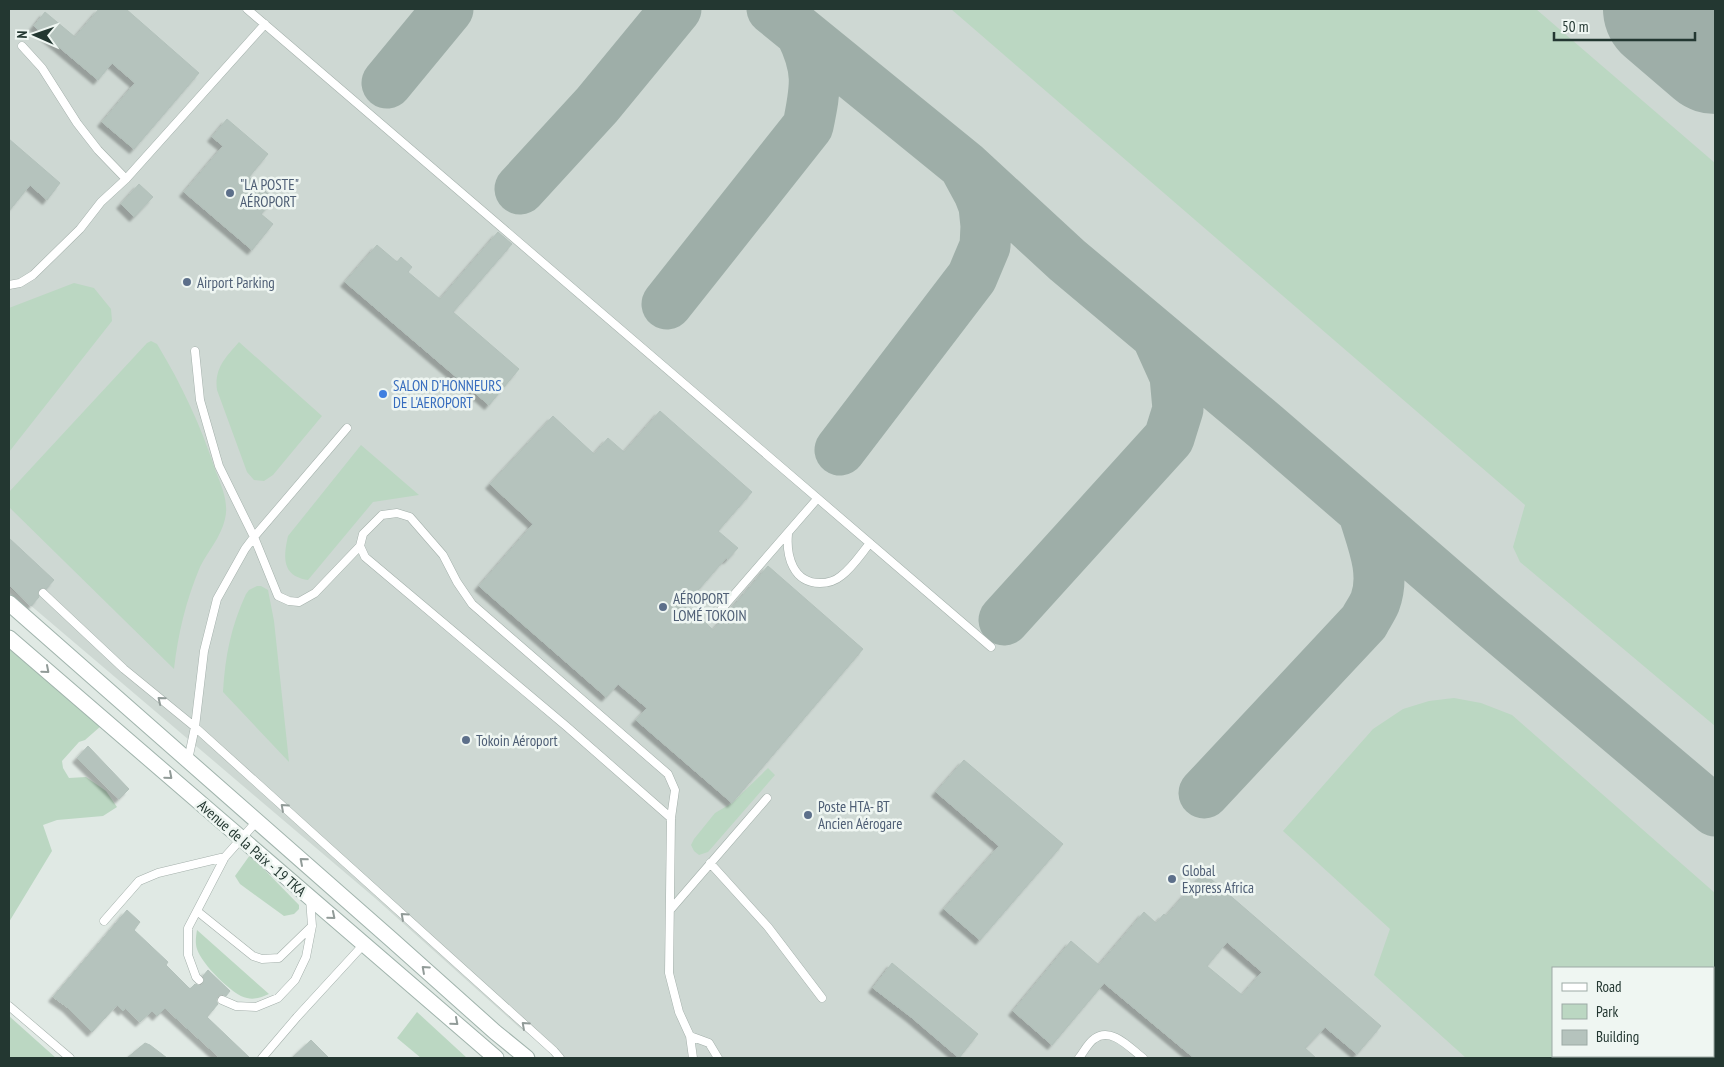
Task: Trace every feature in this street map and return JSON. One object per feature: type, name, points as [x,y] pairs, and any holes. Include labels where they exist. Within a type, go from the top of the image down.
[{"type":"main road","points":[[9,604],[495,1032],[527,1058]]},
{"type":"main road","name":"Avenue de la Paix - 19 TKA","points":[[9,638],[496,1058]]},
{"type":"lane","points":[[247,9],[991,647]]},
{"type":"lane","points":[[9,285],[20,284],[33,276],[80,229],[101,202],[126,179],[265,24]]},
{"type":"lane","points":[[22,46],[42,68],[77,123],[98,150],[126,179]]},
{"type":"lane","points":[[195,351],[200,400],[219,466],[254,537],[278,596],[289,601],[299,602],[314,593],[360,546],[363,534],[382,515],[397,513],[410,517],[443,555],[457,582],[472,604],[668,774],[675,790],[671,818],[669,973],[679,1012],[690,1036],[694,1058]]},
{"type":"lane","points":[[188,760],[195,727],[204,651],[217,599],[245,549],[254,537],[347,428]]},
{"type":"lane","points":[[719,612],[817,499]]},
{"type":"lane","points":[[788,534],[787,549],[792,566],[802,578],[813,583],[829,583],[842,576],[870,543]]},
{"type":"lane","points":[[360,546],[365,557],[566,726],[671,818]]},
{"type":"lane","points":[[43,593],[124,669],[195,727],[560,1058]]},
{"type":"lane","points":[[671,909],[767,798]]},
{"type":"lane","points":[[199,980],[196,977],[188,955],[188,928],[225,857],[257,821]]},
{"type":"lane","points":[[104,921],[138,881],[158,873],[225,857]]},
{"type":"lane","points":[[710,863],[768,926],[822,998]]},
{"type":"lane","points":[[222,1000],[236,1006],[256,1007],[278,998],[295,980],[306,957],[312,926],[310,898]]},
{"type":"lane","points":[[197,911],[253,956],[262,959],[279,958],[312,926]]},
{"type":"lane","points":[[262,1058],[364,944]]},
{"type":"lane","points":[[9,1006],[70,1058]]},
{"type":"lane","points":[[690,1036],[710,1043],[718,1058]]},
{"type":"lane","points":[[1078,1058],[1094,1038],[1104,1036],[1118,1037],[1142,1058]]},
{"type":"shaded area","points":[[9,9],[1715,9],[1715,1058],[562,1058],[520,1028],[375,898],[9,587]]},
{"type":"green space","points":[[951,9],[1536,9],[1715,163],[1715,726],[1520,562],[1513,547],[1525,505]]},
{"type":"green space","points":[[74,283],[94,288],[111,309],[112,321],[9,452],[9,308]]},
{"type":"green space","points":[[151,341],[157,344],[190,406],[204,438],[224,495],[226,507],[221,532],[200,567],[191,592],[180,630],[174,669],[9,507],[9,492],[147,343]]},
{"type":"green space","points":[[239,342],[322,416],[273,475],[264,481],[254,480],[247,472],[217,390],[219,369]]},
{"type":"green space","points":[[361,445],[419,495],[373,502],[308,580],[299,578],[293,575],[286,565],[285,552],[288,536]]},
{"type":"green space","points":[[257,586],[268,590],[274,621],[289,762],[223,692],[227,654],[236,618],[246,594]]},
{"type":"green space","points":[[9,642],[101,726],[85,740],[79,742],[62,761],[63,768],[69,778],[86,777],[106,791],[117,807],[103,816],[57,820],[43,825],[52,851],[9,922]]},
{"type":"green space","points":[[1454,698],[1481,703],[1512,715],[1715,893],[1715,1058],[1466,1058],[1374,975],[1390,929],[1283,831],[1373,729],[1403,709],[1429,701]]},
{"type":"green space","points":[[768,768],[775,775],[708,852],[699,855],[694,851],[691,845],[694,839],[715,813],[732,803]]},
{"type":"green space","points":[[250,855],[299,905],[299,909],[294,914],[284,916],[240,884],[235,876]]},
{"type":"green space","points":[[197,930],[269,994],[250,999],[241,996],[226,985],[211,970],[200,955],[196,944]]},
{"type":"green space","points":[[417,1012],[467,1058],[421,1058],[397,1038]]},
{"type":"green space","points":[[9,1016],[56,1058],[9,1058]]},
{"type":"building","points":[[99,9],[126,9],[199,73],[134,149],[102,122],[135,83],[112,63],[98,80],[34,26],[45,12],[75,37]]},
{"type":"building","points":[[227,119],[268,154],[249,177],[274,199],[261,214],[273,224],[252,250],[184,192],[223,146],[212,137]]},
{"type":"building","points":[[9,139],[60,183],[47,200],[30,185],[9,211]]},
{"type":"building","points":[[139,184],[153,197],[134,217],[121,204]]},
{"type":"building","points":[[498,232],[512,244],[453,312],[519,369],[489,405],[345,282],[377,245],[397,262],[401,257],[412,267],[408,272],[440,299]]},
{"type":"building","points":[[660,411],[752,492],[718,531],[738,548],[728,559],[726,558],[686,604],[713,630],[768,566],[863,649],[732,803],[636,720],[647,708],[618,684],[606,697],[479,586],[533,524],[490,484],[553,416],[594,454],[608,438],[624,452]]},
{"type":"building","points":[[9,538],[54,580],[46,589],[42,588],[39,590],[39,597],[31,606],[9,585]]},
{"type":"building","points":[[88,746],[129,789],[119,799],[77,758]]},
{"type":"building","points":[[964,760],[1063,844],[980,940],[944,909],[999,846],[936,792]]},
{"type":"building","points":[[1204,873],[1381,1026],[1357,1054],[1325,1027],[1305,1048],[1316,1058],[1194,1058],[1104,983],[1052,1045],[1013,1011],[1071,941],[1099,965],[1144,912],[1156,923],[1164,914],[1166,916]],"holes":[[[1227,942],[1262,972],[1242,995],[1207,966]]]},
{"type":"building","points":[[127,910],[140,922],[134,930],[168,962],[166,965],[190,989],[195,984],[200,986],[203,984],[203,976],[208,970],[230,991],[226,996],[222,994],[218,996],[216,1000],[218,1004],[207,1017],[250,1058],[220,1058],[165,1008],[157,1016],[152,1011],[140,1022],[125,1008],[123,1011],[117,1005],[92,1032],[67,1007],[53,997]]},
{"type":"building","points":[[892,963],[978,1034],[959,1058],[873,988]]},
{"type":"building","points":[[311,1040],[329,1058],[292,1058]]},
{"type":"building","points":[[145,1043],[150,1045],[167,1058],[127,1058]]},
{"type":"taxiway","points":[[387,83],[448,9]]},
{"type":"taxiway","points":[[520,189],[597,105],[676,9]]},
{"type":"taxiway","points":[[772,9],[965,166],[1067,260],[1266,427],[1481,613],[1715,811]]},
{"type":"taxiway","points":[[667,304],[808,126],[813,100],[814,78],[811,57],[801,33]]},
{"type":"taxiway","points":[[840,450],[972,277],[985,246],[986,226],[984,206],[966,169]]},
{"type":"taxiway","points":[[1004,620],[1169,438],[1178,409],[1175,376],[1157,336]]},
{"type":"taxiway","points":[[1204,793],[1364,622],[1371,610],[1378,591],[1379,580],[1377,557],[1364,514]]},
{"type":"runway","points":[[1666,9],[1715,51]]},
{"type":"place","name":"\"LA POSTE\" AÉROPORT","points":[[230,193]]},
{"type":"place","name":"Airport Parking","points":[[187,282]]},
{"type":"place","name":"SALON D'HONNEURS DE L'AEROPORT","points":[[383,394]]},
{"type":"place","name":"AÉROPORT LOMÉ TOKOIN","points":[[663,607]]},
{"type":"place","name":"Tokoin Aéroport","points":[[466,740]]},
{"type":"place","name":"Poste HTA- BT Ancien Aérogare","points":[[808,815]]},
{"type":"place","name":"Global Express Africa","points":[[1172,879]]}]
